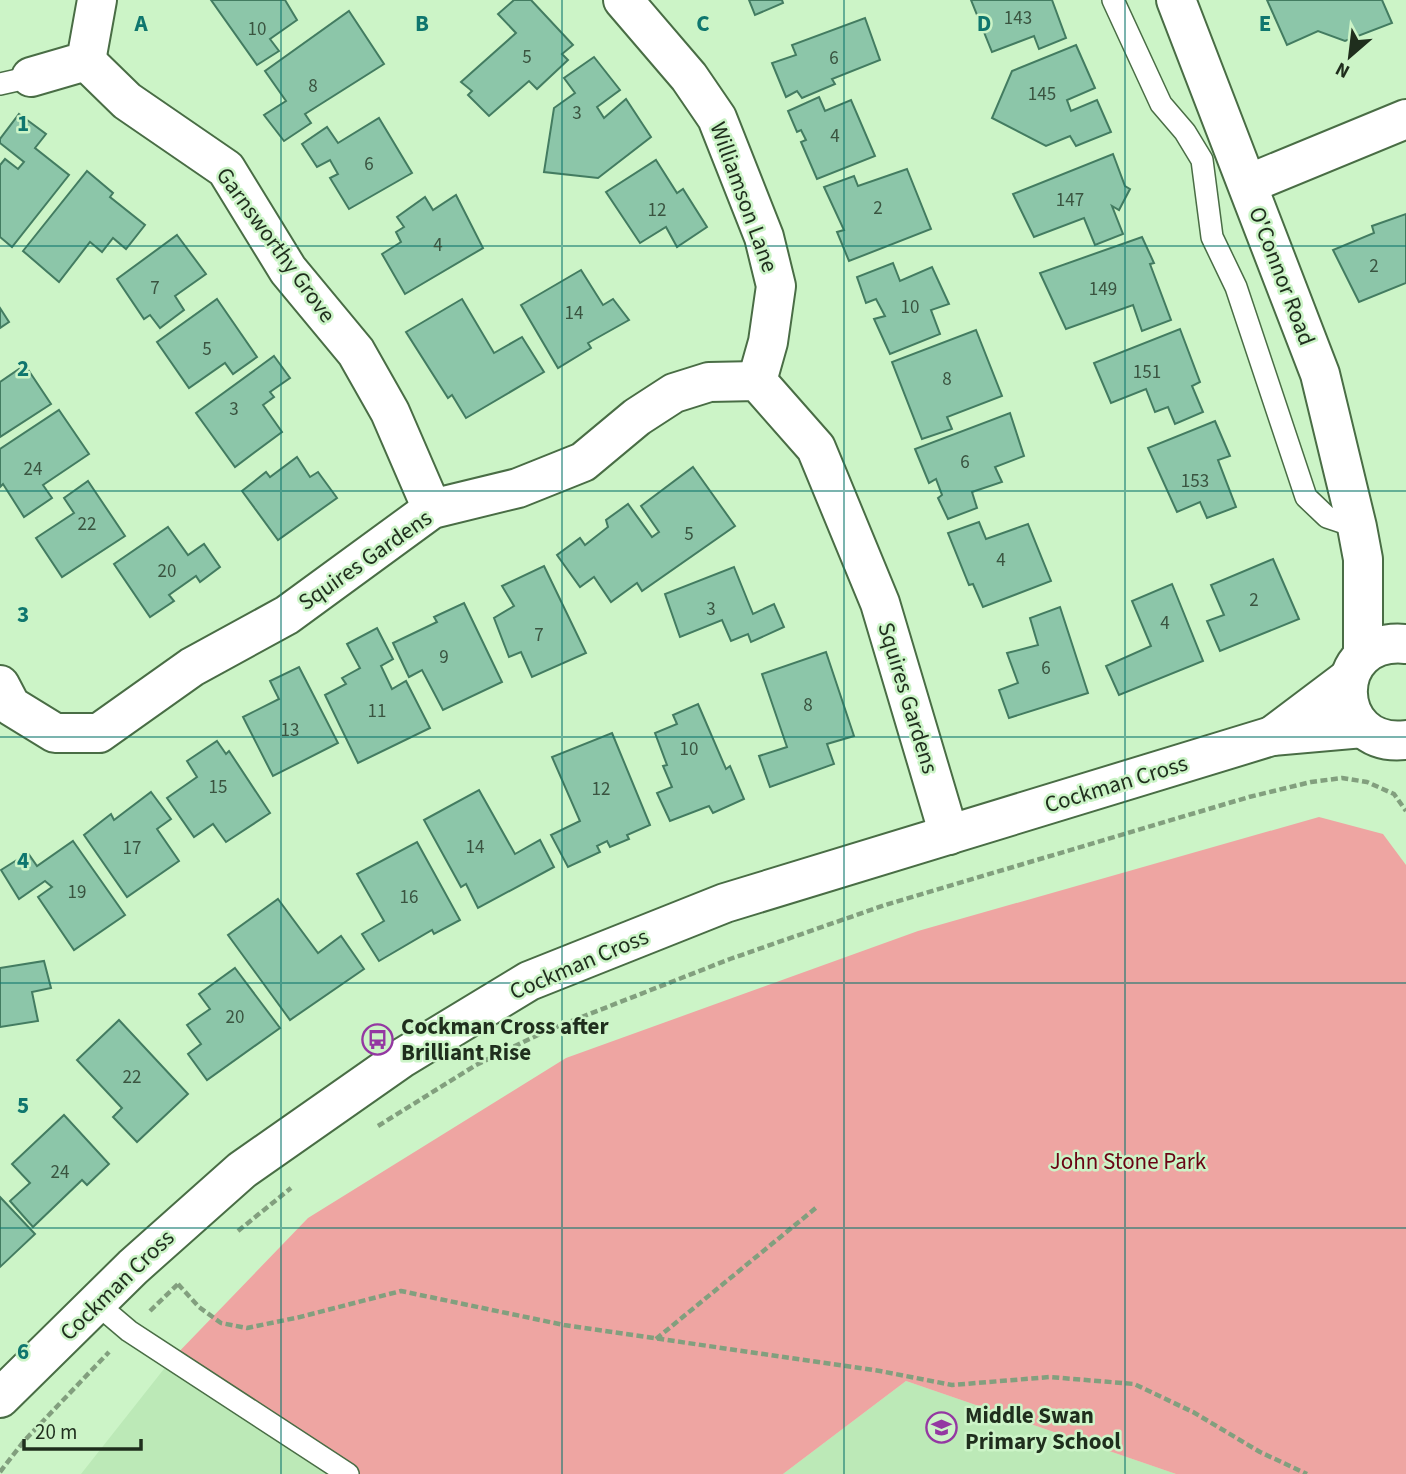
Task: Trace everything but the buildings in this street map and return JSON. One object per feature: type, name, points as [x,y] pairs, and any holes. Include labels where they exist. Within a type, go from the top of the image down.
[{"type":"street","points":[[16,80],[86,61],[97,0]]},
{"type":"street","name":"Williamson Lane","points":[[623,0],[689,77],[717,118],[764,237],[776,286],[768,342],[757,382]]},
{"type":"street","name":"O'Connor Road","points":[[1176,0],[1320,374],[1360,543],[1405,643],[1389,643],[1375,647],[1356,667]]},
{"type":"street","name":"Garnsworthy Grove","points":[[86,61],[128,101],[226,169],[288,270],[356,352],[390,412],[432,509]]},
{"type":"street","points":[[1248,184],[1406,119]]},
{"type":"street","name":"Squires Gardens","points":[[0,685],[11,706],[55,733],[99,733],[192,667],[287,615],[432,509],[518,488],[583,462],[637,417],[674,393],[709,382],[757,382],[817,448],[880,603],[949,835]]},
{"type":"street","name":"O'Connor Road","points":[[1360,543],[1356,667],[1347,692],[1349,705],[1354,718],[1393,741]]},
{"type":"street","name":"Cockman Cross","points":[[1272,736],[1356,667]]},
{"type":"street","name":"Cockman Cross","points":[[0,1398],[133,1266],[242,1170],[402,1058],[529,981],[725,903],[1272,736],[1393,741]]},
{"type":"lane","points":[[1113,0],[1161,104],[1185,132],[1202,160],[1212,237],[1236,287],[1306,497],[1360,543]]},
{"type":"lane","points":[[96,1303],[128,1331],[348,1474]]},
{"type":"path","points":[[376,1128],[476,1065],[546,1031],[730,959],[886,905],[1249,796],[1311,782],[1342,778],[1367,782],[1394,794],[1406,811]]},
{"type":"path","points":[[230,1237],[298,1182]]},
{"type":"path","points":[[656,1339],[817,1207]]},
{"type":"path","points":[[0,1472],[24,1441],[128,1331],[187,1276]]},
{"type":"path","points":[[178,1284],[199,1307],[222,1323],[247,1328],[401,1291],[564,1325],[880,1371],[952,1385],[1050,1377],[1134,1384],[1193,1412],[1260,1452],[1307,1474]]},
{"type":"shaded area","points":[[171,1360],[342,1474],[81,1474]]},
{"type":"shaded area","name":"Middle Swan Primary School","points":[[906,1381],[1176,1474],[783,1474]]},
{"type":"green space","name":"John Stone Park","points":[[1319,817],[1383,834],[1406,865],[1406,1474],[1176,1474],[906,1381],[783,1474],[342,1474],[171,1360],[308,1218],[566,1058],[918,931]]},
{"type":"place","name":"Cockman Cross after Brilliant Rise","points":[[378,1039]]},
{"type":"place","name":"Middle Swan Primary School","points":[[942,1428]]}]
